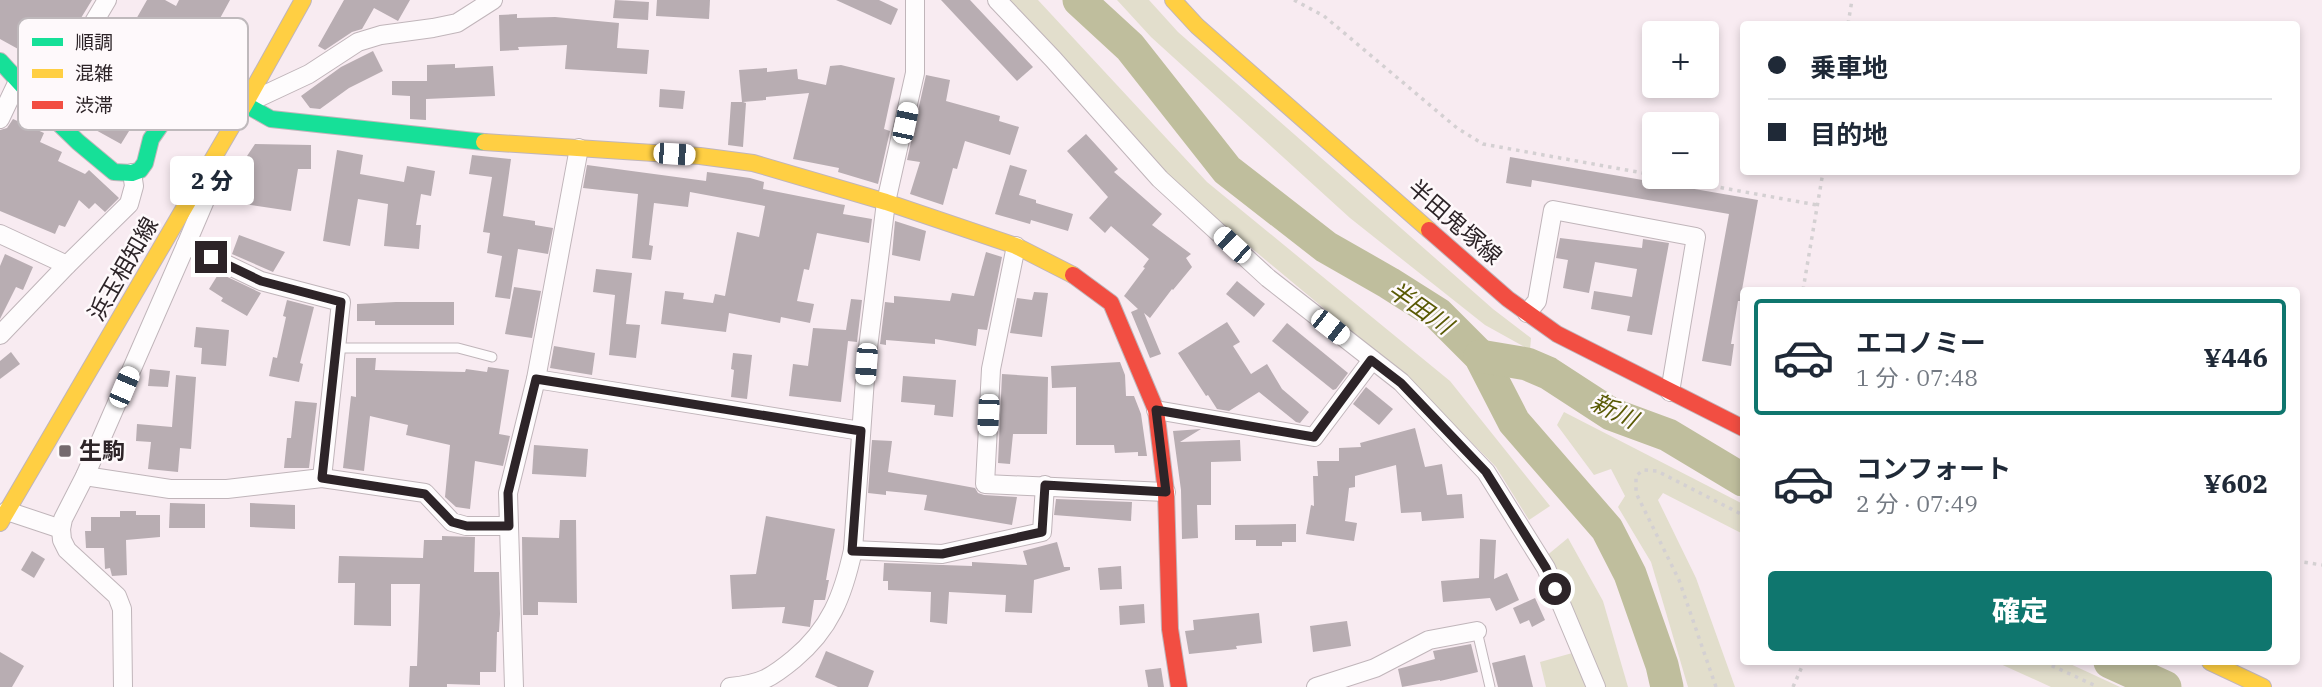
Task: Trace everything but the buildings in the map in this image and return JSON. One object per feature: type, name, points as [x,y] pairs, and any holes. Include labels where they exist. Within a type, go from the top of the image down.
[{"type":"street","points":[[96,18],[107,0]]},
{"type":"street","name":"浜玉相知線","points":[[248,100],[303,0]]},
{"type":"street","points":[[248,103],[309,74],[358,42],[381,35],[457,23],[493,0]]},
{"type":"street","points":[[730,687],[774,683],[813,643],[832,616],[848,573],[866,364],[886,202],[915,73],[915,0]]},
{"type":"street","points":[[997,0],[1160,179],[1268,278],[1401,383],[1486,472],[1546,568],[1596,687]]},
{"type":"street","name":"半田鬼塚線","points":[[1173,0],[1197,26],[1508,299],[1557,334],[1740,427]]},
{"type":"street","points":[[0,61],[18,81],[0,119]]},
{"type":"street","points":[[248,105],[271,119],[516,145],[700,156],[753,163],[886,202],[1016,246],[1068,271],[1111,303],[1156,410],[1166,492],[1170,629],[1178,687]]},
{"type":"street","points":[[67,130],[114,172],[132,173],[140,170],[145,163],[151,139],[157,130]]},
{"type":"street","name":"浜玉相知線","points":[[3,517],[231,130]]},
{"type":"street","points":[[514,687],[508,493],[536,379],[579,148]]},
{"type":"street","points":[[123,687],[122,609],[117,596],[67,550],[61,530],[63,519],[85,476],[186,245],[205,198],[216,155]]},
{"type":"street","points":[[0,335],[129,204],[134,186],[132,173]]},
{"type":"street","points":[[1527,313],[1537,301],[1553,211],[1696,237],[1670,392]]},
{"type":"street","points":[[0,234],[66,265]]},
{"type":"street","points":[[186,245],[261,281],[341,302],[322,478]]},
{"type":"street","points":[[1016,246],[991,369],[985,484],[1166,492]]},
{"type":"street","points":[[1156,410],[1314,437],[1371,360]]},
{"type":"street","points":[[536,379],[861,431]]},
{"type":"street","points":[[85,476],[170,489],[216,489],[322,478],[425,494],[452,522],[467,526],[509,526]]},
{"type":"street","points":[[852,551],[942,554],[1042,532],[1045,485]]},
{"type":"street","points":[[3,517],[61,530]]},
{"type":"street","points":[[1316,687],[1376,668],[1429,640],[1477,631]]},
{"type":"street","points":[[2216,665],[2263,687]]},
{"type":"lane","points":[[336,348],[458,348],[492,357]]},
{"type":"lane","points":[[1477,631],[1490,687]]},
{"type":"path","points":[[1294,0],[1324,16],[1457,128],[1483,144],[1642,173]]},
{"type":"path","points":[[1848,21],[1852,0]]},
{"type":"path","points":[[1804,287],[1823,175]]},
{"type":"path","points":[[1719,187],[1818,205]]},
{"type":"path","points":[[1716,687],[1679,580],[1636,493],[1636,476],[1643,470],[1657,471],[1740,513]]},
{"type":"path","points":[[2300,562],[2322,565]]},
{"type":"path","points":[[1793,687],[1803,665]]},
{"type":"path","points":[[2050,665],[2098,687]]},
{"type":"shaded area","points":[[1009,0],[1038,0],[1207,182],[1450,381],[1550,506],[1529,520],[1496,467],[1411,381],[1172,182]]},
{"type":"shaded area","points":[[1117,0],[1149,0],[1178,32],[1493,309],[1531,338],[1530,350],[1485,325],[1350,218],[1151,37]]},
{"type":"shaded area","points":[[1564,412],[1740,502],[1740,532],[1663,493],[1658,500],[1696,578],[1735,687],[1688,687],[1651,562],[1618,507],[1625,496],[1611,469],[1594,475],[1557,425]]},
{"type":"shaded area","points":[[1568,538],[1603,601],[1628,687],[1546,687],[1540,662],[1576,652],[1545,557]]},
{"type":"shaded area","points":[[2003,665],[2072,665],[2120,687],[2051,687]]},
{"type":"waterway","name":"半田川","points":[[1079,0],[1130,47],[1227,170],[1326,247],[1438,314],[1480,356],[1514,422],[1607,529],[1630,574],[1667,687]]},
{"type":"waterway","name":"新川","points":[[1480,356],[1527,364],[1548,373],[1611,414],[1668,435],[1740,478]]},
{"type":"waterway","name":"新川","points":[[2117,665],[2165,687]]},
{"type":"traffic: fast","points":[[0,61],[18,81]]},
{"type":"traffic: fast","points":[[248,106],[271,119],[484,142]]},
{"type":"traffic: fast","points":[[66,130],[114,172],[132,173],[140,170],[145,163],[151,139],[157,130]]},
{"type":"traffic: slow","points":[[248,99],[303,0]]},
{"type":"traffic: slow","points":[[1173,0],[1197,26],[1429,230]]},
{"type":"traffic: slow","points":[[0,523],[230,130]]},
{"type":"traffic: slow","points":[[484,142],[700,156],[753,163],[886,202],[1016,246],[1073,275]]},
{"type":"traffic: slow","points":[[2216,665],[2263,687]]},
{"type":"traffic: jam","points":[[1429,230],[1508,299],[1557,334],[1740,426]]},
{"type":"traffic: jam","points":[[1073,275],[1111,303],[1156,410],[1166,492],[1170,629],[1179,687]]},
{"type":"place","name":"生駒","points":[[65,451]]},
{"type":"route","points":[[211,257],[261,281],[341,302],[322,478],[425,494],[452,522],[467,526],[509,526],[508,493],[536,379],[861,431],[852,551],[942,554],[1042,532],[1045,485],[1166,492],[1156,410],[1314,437],[1371,360],[1401,383],[1486,472],[1546,568],[1555,589]]}]
